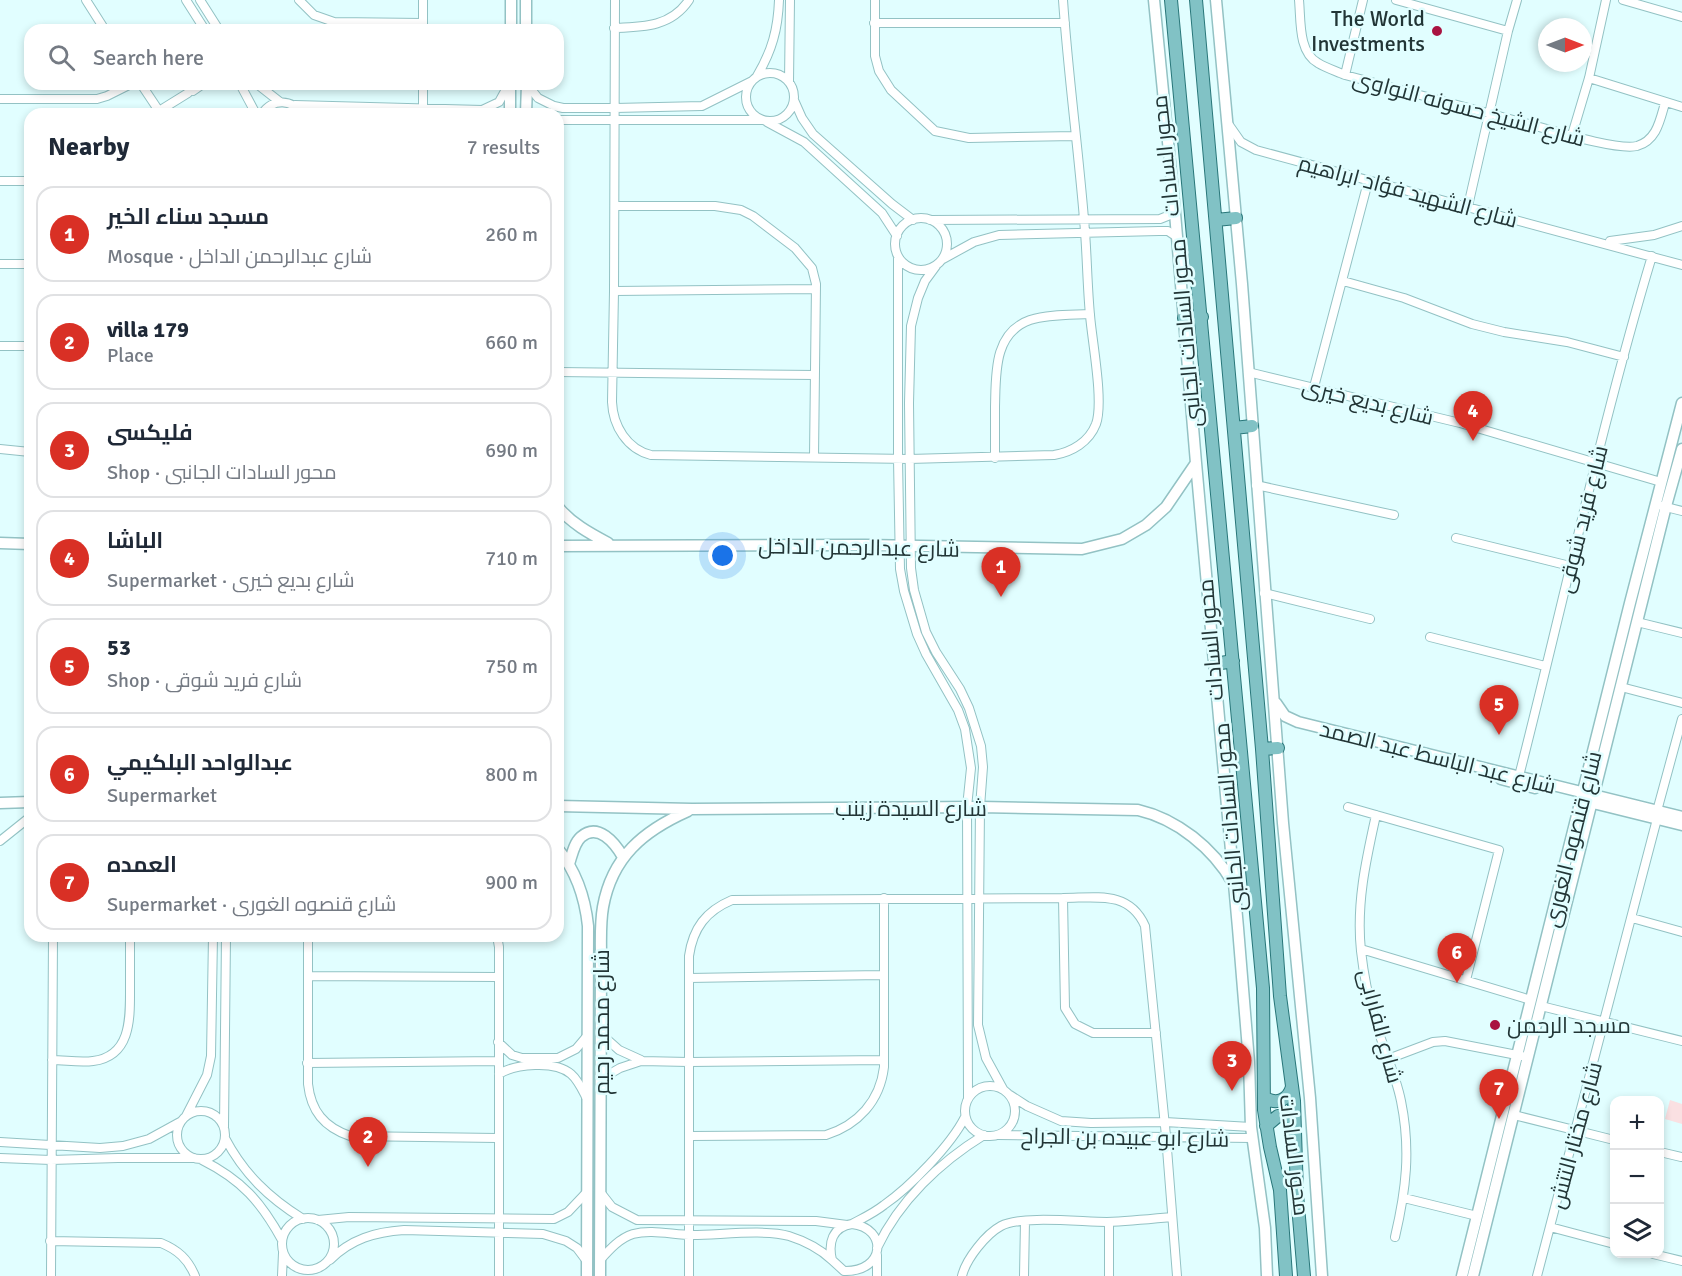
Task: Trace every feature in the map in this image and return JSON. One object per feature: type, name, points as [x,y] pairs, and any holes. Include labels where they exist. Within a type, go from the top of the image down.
[{"type":"main road","name":"محور السادات","points":[[1171,0],[1263,988],[1266,1126],[1280,1191],[1286,1276]]},
{"type":"main road","name":"محور السادات","points":[[1196,0],[1262,749],[1279,987],[1292,1087],[1304,1276]]},
{"type":"main road","points":[[1216,220],[1236,218]]},
{"type":"main road","points":[[1184,318],[1202,317]]},
{"type":"main road","points":[[1234,428],[1251,426]]},
{"type":"main road","points":[[1215,664],[1233,662]]},
{"type":"main road","points":[[1262,749],[1278,748]]},
{"type":"main road","points":[[1265,1098],[1273,1102],[1282,1100],[1292,1087]]},
{"type":"main road","points":[[1266,1126],[1278,1116],[1294,1117]]},
{"type":"street","points":[[86,0],[101,24]]},
{"type":"street","points":[[186,0],[201,24]]},
{"type":"street","points":[[200,0],[215,24]]},
{"type":"street","points":[[299,0],[314,15],[334,22],[370,24]]},
{"type":"street","points":[[423,0],[423,24]]},
{"type":"street","points":[[511,0],[511,24],[526,24],[526,0]]},
{"type":"street","points":[[615,0],[612,408],[618,428],[626,440],[646,453],[706,457],[898,459],[995,458],[1064,453],[1078,446],[1095,426],[1099,404],[1063,0]]},
{"type":"street","points":[[614,28],[663,23],[682,9],[689,0]]},
{"type":"street","points":[[779,0],[775,36],[767,57],[748,87],[746,100],[751,112],[804,142],[882,213],[897,236],[899,546],[904,591],[917,634],[926,654],[958,710],[965,729],[971,768],[967,807],[966,898],[968,1098]]},
{"type":"street","points":[[564,120],[777,121],[786,117],[792,109],[794,100],[789,82],[790,0]]},
{"type":"street","points":[[875,0],[875,56],[882,77],[891,90],[935,131],[969,138],[1075,136]]},
{"type":"street","name":"محور السادات الجانبى","points":[[1154,0],[1215,664],[1249,1062],[1252,1132],[1265,1228],[1267,1276]]},
{"type":"street","points":[[1216,0],[1236,218],[1291,917],[1310,1098],[1322,1276]]},
{"type":"street","name":"شارع الشيخ حسونه النواوى","points":[[1299,0],[1304,44],[1308,55],[1318,63],[1345,75],[1572,135],[1628,147],[1647,142],[1655,133],[1665,102]]},
{"type":"street","points":[[1345,75],[1363,0]]},
{"type":"street","points":[[1396,0],[1508,31]]},
{"type":"street","points":[[1468,206],[1517,0]]},
{"type":"street","points":[[1572,135],[1589,78],[1606,0]]},
{"type":"street","points":[[1623,0],[1682,17]]},
{"type":"street","points":[[874,23],[1065,23]]},
{"type":"street","points":[[564,108],[702,106],[770,73],[777,74],[789,82]]},
{"type":"street","points":[[1589,78],[1682,107]]},
{"type":"street","points":[[0,99],[97,99],[118,90]]},
{"type":"street","points":[[145,90],[157,108]]},
{"type":"street","points":[[167,108],[193,90]]},
{"type":"street","points":[[243,90],[253,108]]},
{"type":"street","points":[[264,90],[280,102],[350,108]]},
{"type":"street","points":[[423,90],[423,108]]},
{"type":"street","points":[[486,108],[499,102],[506,90]]},
{"type":"street","points":[[510,90],[510,108]]},
{"type":"street","points":[[526,108],[527,90]]},
{"type":"street","points":[[532,90],[538,98],[563,108]]},
{"type":"street","points":[[794,100],[813,134],[913,220]]},
{"type":"street","points":[[269,108],[280,102]]},
{"type":"street","name":"شارع الشهيد فؤاد ابراهيم","points":[[1227,122],[1238,139],[1251,148],[1368,182],[1468,206],[1682,265]]},
{"type":"street","points":[[0,181],[24,181]]},
{"type":"street","points":[[1314,387],[1368,182]]},
{"type":"street","points":[[615,206],[715,206],[741,210],[779,235],[805,259],[813,272],[816,290],[814,457]]},
{"type":"street","points":[[897,236],[906,223],[913,220],[1160,219],[1175,213]]},
{"type":"street","points":[[930,220],[942,228],[945,234],[947,248],[943,259]]},
{"type":"street","name":"شارع الشهيد فؤاد ابراهيم","points":[[1601,242],[1654,235],[1682,226]]},
{"type":"street","points":[[601,1259],[624,1238],[635,1234],[780,1234],[812,1245],[822,1251],[845,1274],[860,1271],[871,1264],[892,1221],[912,1196],[954,1155],[984,1136],[998,1135],[1011,1125],[1014,1118],[1014,1102],[986,1058],[980,1041],[978,1025],[980,807],[983,766],[976,727],[960,689],[926,632],[914,590],[909,459],[911,326],[922,288],[936,266],[943,259],[990,236],[1164,231],[1177,237]]},
{"type":"street","name":"شارع فريد شوقى","points":[[1518,780],[1570,566],[1652,256]]},
{"type":"street","points":[[898,258],[914,268],[927,269],[936,266]]},
{"type":"street","points":[[0,264],[24,264]]},
{"type":"street","points":[[1343,281],[1404,298],[1472,324],[1504,332],[1567,342],[1624,357]]},
{"type":"street","points":[[614,291],[816,290]]},
{"type":"street","points":[[995,458],[996,372],[1001,348],[1006,339],[1028,320],[1048,316],[1090,314]]},
{"type":"street","points":[[0,346],[24,346]]},
{"type":"street","points":[[564,371],[815,375]]},
{"type":"street","name":"شارع بديع خيرى","points":[[1248,372],[1460,423],[1661,482]]},
{"type":"street","name":"شارع قنصوه الغورى","points":[[1462,1276],[1523,1056],[1671,468],[1682,403]]},
{"type":"street","points":[[0,448],[24,451]]},
{"type":"street","name":"شارع قنصوه الغورى","points":[[1587,797],[1621,687],[1637,621],[1661,505],[1661,482],[1682,449]]},
{"type":"street","name":"شارع عبدالرحمن الداخل","points":[[564,546],[611,544],[1087,549],[1114,543],[1133,534],[1156,516],[1174,496],[1196,463]]},
{"type":"street","points":[[1256,485],[1394,515]]},
{"type":"street","points":[[1661,505],[1682,511]]},
{"type":"street","points":[[564,514],[586,532],[611,544]]},
{"type":"street","points":[[1456,538],[1570,566]]},
{"type":"street","points":[[0,543],[24,544]]},
{"type":"street","points":[[1264,593],[1370,619]]},
{"type":"street","points":[[1637,621],[1682,633]]},
{"type":"street","points":[[1430,637],[1545,666]]},
{"type":"street","points":[[1621,687],[1682,703]]},
{"type":"street","name":"شارع عبد الباسط عبد الصمد","points":[[1274,699],[1283,714],[1298,722],[1518,780]]},
{"type":"street","name":"شارع مختار التتش","points":[[1537,1276],[1657,815],[1678,749],[1682,719]]},
{"type":"street","name":"شارع عبد الباسط عبد الصمد","points":[[1276,723],[1587,797],[1657,815],[1682,825]]},
{"type":"street","points":[[0,803],[24,802]]},
{"type":"street","name":"شارع السيدة زينب","points":[[564,806],[692,809],[980,807],[1122,809],[1155,814],[1183,830],[1197,840],[1226,871],[1234,886]]},
{"type":"street","points":[[1348,807],[1499,850],[1466,980]]},
{"type":"street","name":"شارع محمد رحيم","points":[[600,1276],[603,908],[615,871],[623,856],[666,820],[692,809]]},
{"type":"street","name":"شارع الفارابى","points":[[1376,815],[1360,900],[1361,949],[1370,1003],[1401,1101],[1406,1137],[1404,1198],[1395,1238]]},
{"type":"street","name":"شارع عبد الباسط عبد الصمد","points":[[1657,815],[1682,817]]},
{"type":"street","points":[[0,841],[24,822]]},
{"type":"street","points":[[569,864],[579,838],[595,832],[608,836],[623,856]]},
{"type":"street","name":"شارع محمد رحيم","points":[[564,857],[579,884],[587,914],[586,1276]]},
{"type":"street","points":[[690,1136],[815,1136],[838,1131],[858,1118],[873,1101],[882,1079],[884,1060],[884,898]]},
{"type":"street","points":[[1063,898],[1064,998],[1069,1017],[1083,1030],[1093,1033],[1156,1033]]},
{"type":"street","points":[[689,1276],[689,978],[691,944],[695,932],[710,912],[732,900],[1113,898],[1129,905],[1142,918],[1147,934],[1167,1136],[1177,1276]]},
{"type":"street","points":[[1632,918],[1682,932]]},
{"type":"street","points":[[51,1276],[53,942]]},
{"type":"street","points":[[52,1060],[93,1061],[117,1051],[124,1041],[130,1018],[130,942]]},
{"type":"street","points":[[213,942],[211,1056],[207,1075],[177,1130],[177,1139],[180,1148],[186,1154],[223,1170],[256,1198],[282,1240],[282,1276]]},
{"type":"street","points":[[225,942],[225,1138],[249,1175],[280,1205],[303,1220]]},
{"type":"street","points":[[308,942],[307,1063],[309,1093],[316,1112],[324,1123],[338,1132],[359,1137],[497,1138]]},
{"type":"street","points":[[498,942],[499,1276]]},
{"type":"street","points":[[1361,949],[1604,1023],[1682,1041]]},
{"type":"street","points":[[689,978],[884,975]]},
{"type":"street","points":[[308,976],[498,977]]},
{"type":"street","points":[[601,1034],[619,1050],[641,1060],[689,1062],[884,1060]]},
{"type":"street","points":[[498,1042],[512,1055],[522,1058],[558,1058],[576,1049],[587,1036]]},
{"type":"street","points":[[1388,1059],[1433,1042],[1445,1041],[1523,1056]]},
{"type":"street","name":"شارع قنصوه الغورى","points":[[1473,1276],[1514,1115],[1523,1056]]},
{"type":"street","points":[[601,1079],[641,1060]]},
{"type":"street","points":[[307,1063],[499,1061]]},
{"type":"street","points":[[499,1074],[517,1066],[561,1068],[572,1074],[586,1098]]},
{"type":"street","points":[[832,1260],[831,1242],[834,1234],[895,1198],[948,1144],[965,1117],[966,1104],[972,1092],[990,1085],[1007,1092]]},
{"type":"street","name":"شارع ابو عبيده بن الجراح","points":[[1007,1092],[1027,1106],[1061,1121],[1091,1124],[1165,1122],[1252,1132]]},
{"type":"street","points":[[0,1142],[100,1148],[123,1146],[149,1138],[193,1112],[208,1111],[215,1115],[224,1127]]},
{"type":"street","points":[[1514,1115],[1610,1139]]},
{"type":"street","points":[[965,1117],[972,1129],[984,1136]]},
{"type":"street","name":"شارع ابو عبيده بن الجراح","points":[[998,1135],[1167,1136],[1252,1132]]},
{"type":"street","points":[[586,1133],[601,1134]]},
{"type":"street","points":[[0,1158],[51,1160],[210,1158],[218,1153],[225,1138]]},
{"type":"street","points":[[1664,1153],[1681,1157]]},
{"type":"street","points":[[282,1240],[285,1233],[295,1223],[303,1220],[318,1221],[349,1217],[541,1219],[561,1216],[577,1205],[586,1193]]},
{"type":"street","points":[[601,1193],[612,1207],[637,1220],[816,1221],[861,1225],[874,1236],[877,1251],[877,1276]]},
{"type":"street","points":[[1404,1198],[1477,1216]]},
{"type":"street","points":[[962,1276],[964,1267],[972,1255],[1000,1227],[1024,1221],[1109,1221],[1172,1217]]},
{"type":"street","points":[[318,1221],[331,1232],[333,1249],[330,1260]]},
{"type":"street","points":[[1024,1221],[1024,1276]]},
{"type":"street","points":[[1108,1276],[1109,1221]]},
{"type":"street","points":[[1550,1227],[1610,1243]]},
{"type":"street","points":[[313,1276],[352,1243],[382,1233],[404,1230],[543,1234],[554,1236],[576,1248],[586,1260]]},
{"type":"street","points":[[51,1241],[161,1243],[174,1248],[184,1257],[195,1276]]},
{"type":"street","points":[[283,1253],[296,1266],[312,1270],[321,1267]]},
{"type":"street","points":[[1664,1257],[1682,1261]]},
{"type":"shaded area","points":[[1670,1100],[1682,1104],[1682,1124],[1665,1119]]},
{"type":"place","name":"The World Investments","points":[[1437,31]]},
{"type":"place","name":"الباشا","points":[[1473,441]]},
{"type":"place","name":"مسجد سناء الخير","points":[[1001,597]]},
{"type":"place","name":"53","points":[[1499,735]]},
{"type":"place","name":"عبدالواحد البلكيمي","points":[[1457,983]]},
{"type":"place","name":"مسجد الرحمن","points":[[1495,1025]]},
{"type":"place","name":"فليكسى","points":[[1232,1091]]},
{"type":"place","name":"العمده","points":[[1499,1119]]},
{"type":"place","name":"villa 179","points":[[368,1167]]}]
